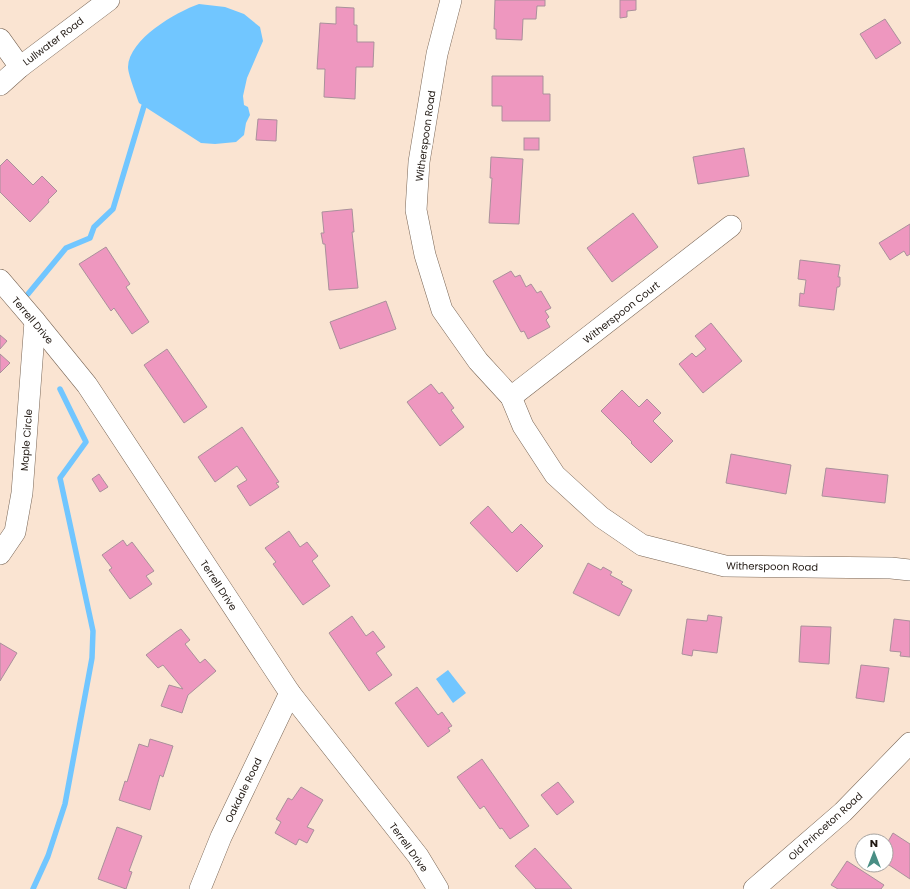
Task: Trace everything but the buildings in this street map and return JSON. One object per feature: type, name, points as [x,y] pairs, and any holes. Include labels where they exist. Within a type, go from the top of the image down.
[{"type":"street","name":"Lullwater Road","points":[[0,85],[20,67],[109,0]]},
{"type":"street","name":"Witherspoon Road","points":[[451,0],[438,54],[419,162],[416,210],[425,255],[442,310],[478,361],[511,397],[523,426],[555,475],[601,517],[642,545],[725,566],[891,568],[910,570]]},
{"type":"street","points":[[0,39],[20,67]]},
{"type":"street","name":"Witherspoon Court","points":[[511,397],[730,226]]},
{"type":"street","name":"Terrell Drive","points":[[0,280],[87,385],[290,693],[418,856],[438,889]]},
{"type":"street","name":"Maple Circle","points":[[0,554],[15,532],[22,493],[35,321]]},
{"type":"street","name":"Oakdale Road","points":[[200,889],[221,837],[290,693]]},
{"type":"street","name":"Old Princeton Road","points":[[754,889],[843,812],[910,743]]},
{"type":"water","points":[[199,4],[225,7],[244,14],[260,27],[263,41],[247,78],[243,96],[244,105],[248,107],[250,115],[246,123],[244,135],[236,142],[215,144],[201,143],[139,103],[129,74],[128,67],[130,57],[136,46],[145,37],[155,28],[178,13]]},
{"type":"water","points":[[448,670],[466,693],[453,703],[436,679]]},
{"type":"waterway","points":[[28,294],[66,248],[90,238],[94,227],[113,209],[144,106]]},
{"type":"waterway","points":[[33,889],[48,856],[65,804],[92,658],[93,631],[60,478],[86,442],[60,389]]}]
